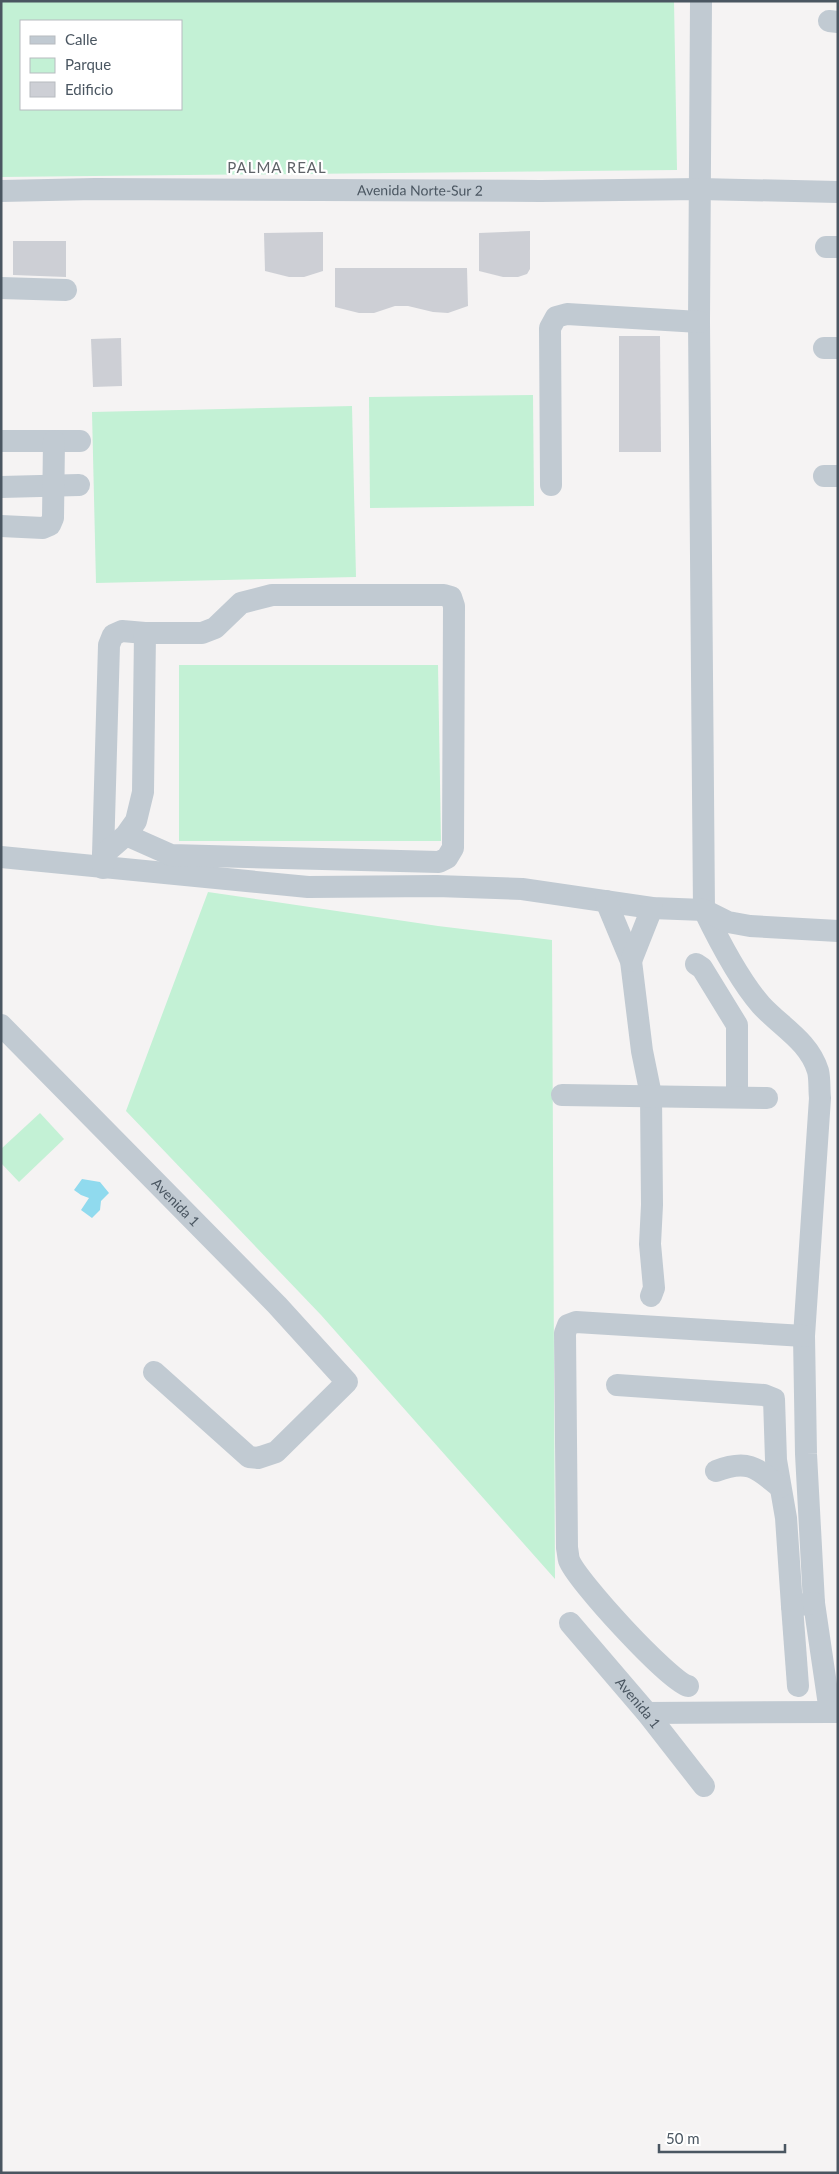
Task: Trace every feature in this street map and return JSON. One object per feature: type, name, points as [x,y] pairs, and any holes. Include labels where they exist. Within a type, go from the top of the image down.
[{"type":"street","points":[[701,1],[699,322],[704,910],[716,936],[748,987],[762,1005],[811,1054],[818,1072],[820,1098],[804,1336],[806,1454],[803,1604],[798,1686]]},
{"type":"street","name":"Avenida Norte-Sur 2","points":[[1,191],[95,189],[838,192]]},
{"type":"street","points":[[1,288],[66,290]]},
{"type":"street","points":[[551,485],[550,328],[556,317],[567,314],[699,322]]},
{"type":"street","points":[[1,441],[80,441]]},
{"type":"street","points":[[1,526],[44,528],[50,525],[54,518],[54,441]]},
{"type":"street","points":[[1,487],[79,485]]},
{"type":"street","points":[[103,861],[109,645],[113,635],[122,631],[202,633],[215,628],[240,603],[272,595],[444,595],[450,597],[454,606],[453,848],[447,858],[439,862],[171,855],[126,835]]},
{"type":"street","points":[[103,861],[136,821],[142,792],[145,633]]},
{"type":"street","points":[[1,857],[103,861],[308,887],[502,888],[652,908],[704,910],[728,922],[750,926],[838,931]]},
{"type":"street","points":[[606,901],[632,961],[642,1051],[651,1096],[652,1205],[650,1244],[654,1288],[651,1296]]},
{"type":"street","points":[[632,961],[652,908]]},
{"type":"street","points":[[696,964],[702,968],[737,1025],[737,1096]]},
{"type":"street","name":"Avenida 1","points":[[1,1025],[277,1305],[346,1382],[276,1452],[258,1458],[249,1457],[154,1372]]},
{"type":"street","points":[[562,1094],[767,1098]]},
{"type":"street","points":[[688,1686],[663,1669],[626,1631],[577,1573],[569,1560],[567,1548],[565,1333],[568,1325],[576,1322],[804,1336]]},
{"type":"street","points":[[617,1385],[764,1395],[774,1399],[776,1460],[780,1487],[803,1604],[834,1712],[647,1713]]},
{"type":"street","points":[[716,1471],[733,1465],[748,1465],[760,1470],[780,1487]]},
{"type":"street","name":"Avenida 1","points":[[570,1623],[647,1713],[704,1786]]},
{"type":"green space","points":[[1,1],[674,1],[677,170],[1,177]]},
{"type":"green space","points":[[533,395],[534,506],[370,508],[369,397]]},
{"type":"green space","points":[[352,406],[356,577],[96,583],[92,412]]},
{"type":"green space","points":[[179,665],[438,665],[441,841],[179,841]]},
{"type":"green space","points":[[208,892],[438,926],[552,940],[555,1579],[321,1315],[126,1111]]},
{"type":"green space","points":[[40,1113],[64,1139],[19,1182],[1,1163],[1,1149]]},
{"type":"water","points":[[82,1179],[100,1182],[109,1193],[101,1201],[100,1210],[92,1218],[81,1210],[89,1198],[74,1190]]},
{"type":"building","points":[[530,231],[530,269],[527,274],[518,277],[503,277],[479,271],[479,233]]},
{"type":"building","points":[[323,232],[323,271],[304,277],[289,277],[265,271],[264,233]]},
{"type":"building","points":[[13,241],[66,241],[66,277],[13,275]]},
{"type":"building","points":[[335,268],[467,268],[468,306],[448,313],[433,312],[408,306],[395,306],[374,313],[359,313],[335,307]]},
{"type":"building","points":[[619,336],[660,336],[661,452],[619,452]]},
{"type":"building","points":[[121,338],[122,386],[93,387],[91,339]]},
{"type":"district","name":"PALMA REAL","points":[[277,168]]}]
